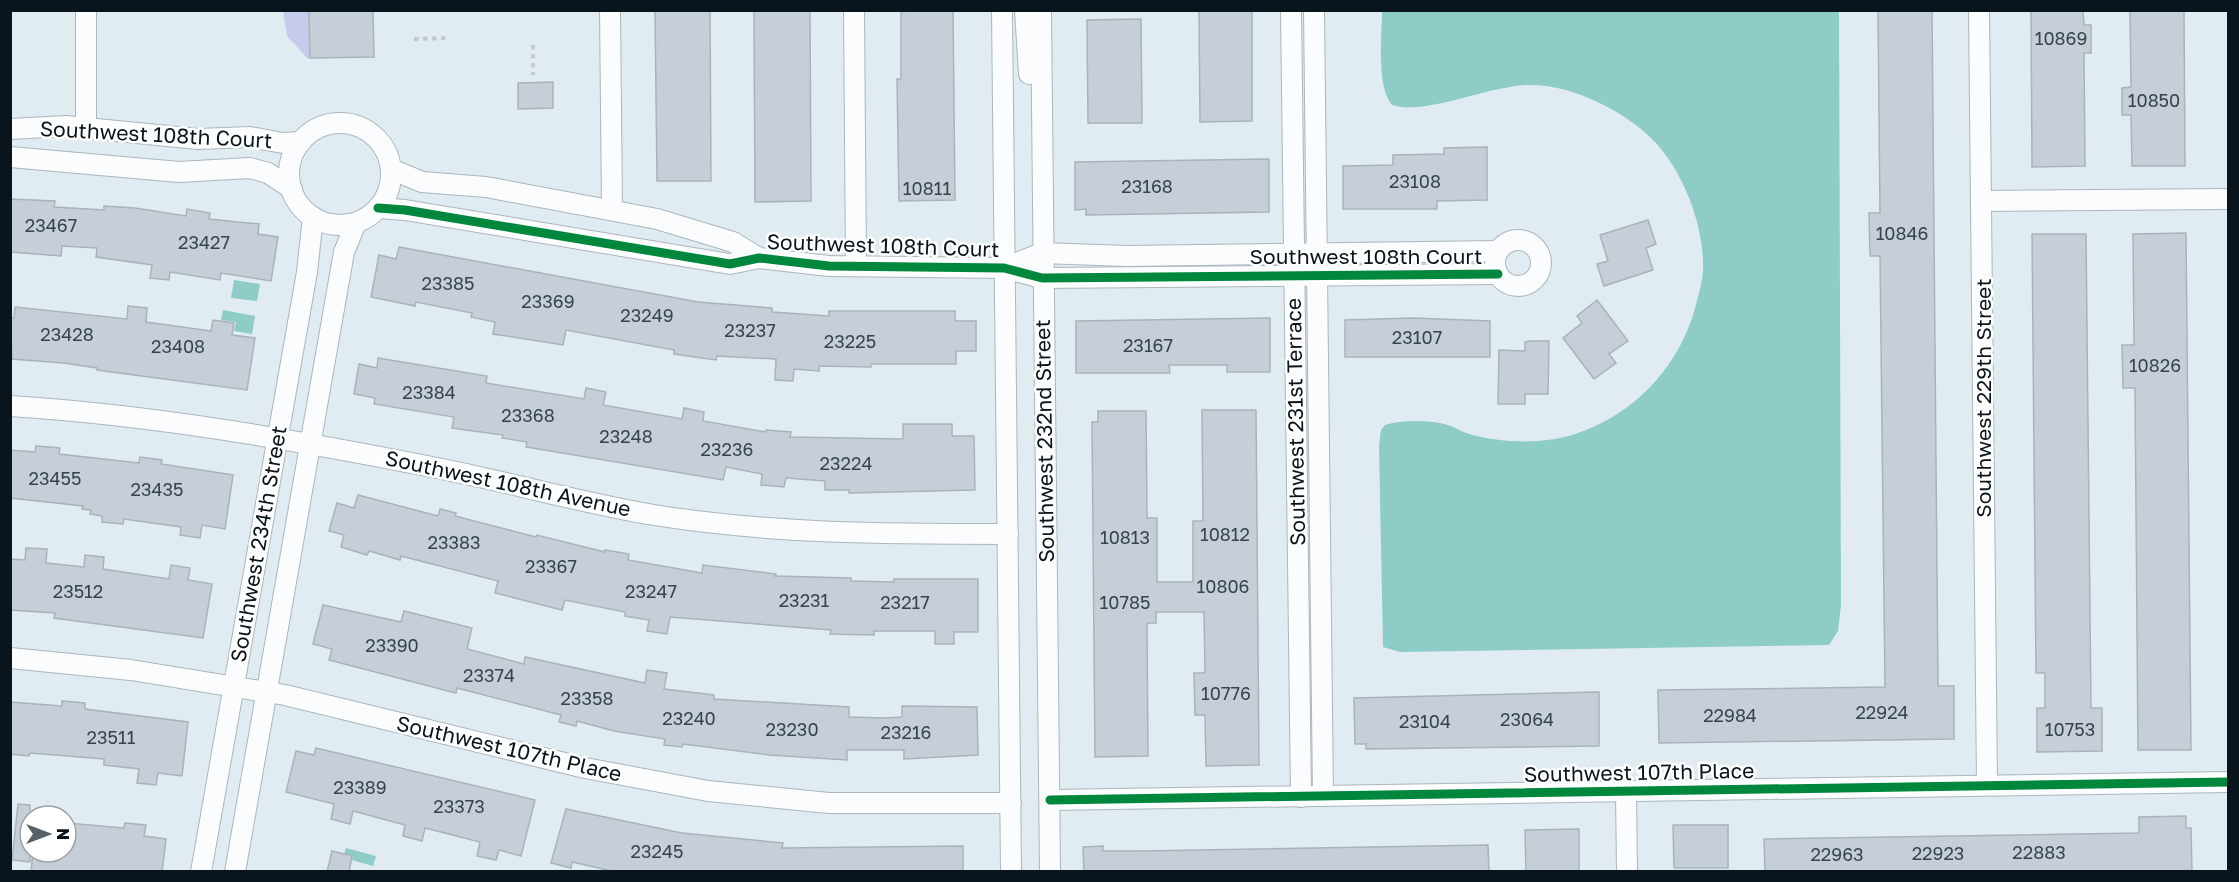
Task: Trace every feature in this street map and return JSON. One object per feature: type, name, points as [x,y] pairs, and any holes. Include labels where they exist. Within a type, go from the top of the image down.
[{"type":"street","points":[[86,10],[87,127]]},
{"type":"street","points":[[610,10],[612,209]]},
{"type":"street","points":[[854,10],[856,266]]},
{"type":"street","name":"Southwest 232nd Street","points":[[1002,10],[1011,872]]},
{"type":"street","points":[[1025,10],[1042,200]]},
{"type":"street","name":"Southwest 232nd Street","points":[[1041,10],[1050,872]]},
{"type":"street","name":"Southwest 231st Terrace","points":[[1291,10],[1301,797]]},
{"type":"street","name":"Southwest 231st Terrace","points":[[1314,10],[1323,796]]},
{"type":"street","name":"Southwest 229th Street","points":[[1979,10],[1987,785]]},
{"type":"street","points":[[331,124],[355,125],[375,137],[388,158],[391,169],[390,183],[378,208],[356,223],[334,225],[313,217],[297,200],[292,189],[291,164],[301,142],[309,134],[331,124]]},
{"type":"street","name":"Southwest 108th Court","points":[[10,129],[87,127],[198,139],[250,137],[284,143],[301,142]]},
{"type":"street","name":"Southwest 108th Court","points":[[10,157],[179,172],[250,168],[268,173],[292,189]]},
{"type":"street","name":"Southwest 108th Court","points":[[391,169],[422,182],[486,187],[612,209],[702,231],[732,242],[759,258]]},
{"type":"street","points":[[1982,201],[2229,199]]},
{"type":"street","name":"Southwest 108th Court","points":[[378,208],[405,210],[730,264],[759,258],[813,265],[1004,268],[1042,278],[1498,274]]},
{"type":"street","name":"Southwest 234th Street","points":[[201,872],[278,440],[310,249],[313,217]]},
{"type":"street","name":"Southwest 234th Street","points":[[235,872],[344,252],[356,223]]},
{"type":"street","points":[[1510,240],[1527,241],[1539,251],[1542,268],[1533,282],[1526,286],[1510,285],[1498,274],[1495,258],[1498,251],[1510,240]]},
{"type":"street","name":"Southwest 108th Court","points":[[1004,268],[1042,253],[1127,256],[1498,251]]},
{"type":"street","name":"Southwest 108th Avenue","points":[[10,406],[116,415],[310,445],[438,468],[601,505],[720,524],[834,534],[1008,534]]},
{"type":"street","name":"Southwest 107th Place","points":[[10,658],[108,667],[266,692],[596,771],[708,791],[829,803],[1011,803]]},
{"type":"street","name":"Southwest 107th Place","points":[[1050,800],[2229,782]]},
{"type":"street","points":[[1626,791],[1627,872]]},
{"type":"path","points":[[414,39],[447,38]]},
{"type":"path","points":[[533,45],[533,75]]},
{"type":"shaded area","points":[[283,11],[309,11],[310,58],[308,59],[287,36]]},
{"type":"shaded area","points":[[1382,11],[1839,11],[1841,605],[1838,631],[1829,645],[1400,652],[1383,647],[1379,446],[1381,430],[1385,425],[1406,421],[1431,422],[1448,425],[1485,438],[1523,441],[1561,438],[1613,417],[1648,390],[1675,355],[1685,336],[1698,299],[1702,282],[1703,254],[1691,202],[1675,169],[1655,142],[1643,131],[1629,120],[1597,102],[1563,89],[1530,85],[1514,86],[1423,107],[1392,105],[1387,96],[1382,73]]},
{"type":"shaded area","points":[[234,280],[260,284],[257,301],[231,298]]},
{"type":"shaded area","points":[[223,310],[255,316],[252,334],[234,331],[236,322],[221,320]]},
{"type":"shaded area","points":[[346,848],[376,856],[373,866],[352,860],[353,856],[344,854]]},
{"type":"building","points":[[309,10],[373,10],[374,57],[310,58]]},
{"type":"building","points":[[655,10],[710,10],[711,181],[657,181]]},
{"type":"building","points":[[754,10],[810,10],[811,201],[755,202]]},
{"type":"building","points":[[953,10],[955,200],[899,201],[897,79],[901,79],[901,12]]},
{"type":"building","points":[[1199,10],[1252,10],[1252,121],[1200,122]]},
{"type":"building","points":[[1932,10],[1938,686],[1954,686],[1954,739],[1659,743],[1658,690],[1885,687],[1880,256],[1870,256],[1869,213],[1880,213],[1878,11]]},
{"type":"building","points":[[2031,10],[2083,10],[2084,25],[2091,25],[2091,53],[2084,53],[2085,166],[2032,167]]},
{"type":"building","points":[[2130,10],[2184,10],[2185,166],[2132,166],[2131,115],[2122,115],[2122,88],[2131,87]]},
{"type":"building","points":[[1141,19],[1142,123],[1088,123],[1087,20]]},
{"type":"building","points":[[553,82],[553,108],[518,109],[518,83]]},
{"type":"building","points":[[1487,147],[1487,200],[1437,201],[1437,209],[1343,209],[1343,166],[1393,165],[1393,155],[1444,154],[1444,148]]},
{"type":"building","points":[[1269,159],[1269,212],[1086,215],[1086,209],[1075,210],[1075,162]]},
{"type":"building","points":[[10,199],[55,201],[54,207],[104,210],[104,206],[135,208],[186,216],[187,209],[210,213],[209,219],[259,224],[258,234],[278,237],[271,281],[221,273],[220,280],[170,272],[169,280],[150,278],[152,265],[96,257],[97,248],[62,246],[61,256],[10,252]]},
{"type":"building","points":[[1648,220],[1656,244],[1646,248],[1653,270],[1604,286],[1597,264],[1608,261],[1600,235]]},
{"type":"building","points":[[2186,233],[2191,750],[2138,750],[2135,388],[2123,388],[2122,345],[2134,345],[2133,234]]},
{"type":"building","points":[[2032,234],[2086,234],[2091,708],[2102,708],[2102,751],[2037,752],[2037,708],[2045,708],[2045,673],[2036,673]]},
{"type":"building","points":[[399,247],[698,302],[772,308],[772,312],[829,316],[829,311],[955,311],[955,321],[976,321],[976,351],[956,351],[956,364],[819,366],[819,371],[794,369],[793,381],[775,380],[776,359],[717,356],[716,360],[674,354],[674,350],[566,330],[563,345],[493,334],[495,322],[471,317],[472,313],[416,302],[415,306],[371,297],[379,255],[396,259]]},
{"type":"building","points":[[1597,300],[1628,341],[1609,354],[1616,363],[1594,379],[1563,338],[1582,323],[1577,316]]},
{"type":"building","points":[[128,306],[147,308],[146,322],[211,331],[213,320],[234,323],[232,335],[255,338],[247,390],[97,370],[97,368],[63,363],[12,359],[10,318],[14,318],[15,307],[127,319]]},
{"type":"building","points":[[1270,318],[1270,372],[1227,372],[1227,365],[1169,365],[1170,373],[1076,373],[1076,321]]},
{"type":"building","points":[[1414,318],[1490,321],[1490,357],[1345,357],[1345,320]]},
{"type":"building","points":[[1549,341],[1548,394],[1525,394],[1525,404],[1498,404],[1499,350],[1525,351],[1525,342]]},
{"type":"building","points":[[378,358],[487,376],[486,383],[584,399],[586,388],[606,392],[603,405],[682,419],[684,408],[704,412],[703,421],[766,432],[766,430],[791,432],[790,437],[903,439],[903,424],[952,424],[952,436],[974,436],[975,490],[849,493],[849,490],[825,490],[825,481],[786,478],[784,487],[761,485],[762,474],[726,467],[723,480],[526,447],[527,442],[502,438],[503,435],[452,428],[454,417],[374,404],[375,398],[354,394],[359,364],[377,368]]},
{"type":"building","points":[[1202,410],[1256,410],[1259,765],[1206,766],[1205,715],[1195,715],[1194,673],[1205,673],[1204,612],[1156,612],[1156,623],[1147,623],[1148,756],[1095,757],[1092,422],[1098,422],[1098,411],[1146,411],[1147,518],[1157,518],[1157,582],[1193,582],[1193,521],[1203,521]]},
{"type":"building","points":[[36,446],[60,448],[59,454],[139,463],[140,457],[162,460],[161,464],[233,475],[225,529],[202,525],[200,538],[180,535],[181,527],[124,519],[123,524],[102,522],[102,516],[90,514],[91,510],[82,509],[83,506],[10,498],[10,450],[35,452]]},
{"type":"building","points":[[358,495],[438,516],[440,509],[456,513],[455,516],[536,537],[537,535],[605,552],[605,550],[629,554],[628,560],[702,573],[703,565],[776,574],[775,576],[851,578],[851,581],[978,579],[978,632],[954,632],[954,644],[935,644],[935,631],[874,631],[874,635],[830,634],[831,630],[670,617],[667,634],[647,631],[649,620],[625,616],[625,612],[565,600],[562,610],[495,593],[498,581],[401,556],[400,560],[369,551],[367,555],[341,547],[344,535],[329,531],[337,503],[354,508]]},
{"type":"building","points":[[26,548],[47,549],[46,563],[84,567],[85,555],[104,557],[103,569],[169,579],[171,565],[190,568],[188,580],[212,584],[203,638],[54,618],[55,613],[10,610],[10,559],[25,560]]},
{"type":"building","points":[[323,605],[401,622],[404,611],[472,628],[467,649],[524,664],[525,657],[645,683],[647,670],[667,673],[664,689],[714,695],[714,699],[849,707],[849,717],[902,717],[902,706],[977,707],[978,755],[904,759],[904,750],[847,750],[847,760],[769,755],[683,744],[682,747],[664,745],[665,739],[614,731],[577,721],[576,726],[559,722],[561,715],[457,688],[456,693],[329,660],[332,649],[313,644]]},
{"type":"building","points":[[1599,692],[1599,746],[1366,749],[1366,744],[1355,744],[1354,698]]},
{"type":"building","points":[[62,701],[85,703],[85,709],[188,722],[182,776],[158,773],[156,785],[137,783],[139,769],[104,765],[104,759],[30,753],[29,756],[10,754],[11,702],[62,706]]},
{"type":"building","points":[[316,748],[535,800],[521,856],[499,850],[496,860],[477,856],[480,842],[425,828],[422,841],[403,836],[405,825],[353,811],[350,824],[331,819],[334,804],[286,792],[296,751],[314,755]]},
{"type":"building","points":[[18,804],[18,861],[12,860]]},
{"type":"building","points":[[566,809],[682,833],[783,843],[782,848],[963,846],[963,872],[616,872],[572,862],[571,868],[551,863]]},
{"type":"building","points":[[2186,816],[2186,828],[2191,828],[2192,872],[1765,872],[1764,839],[2139,833],[2139,817]]},
{"type":"building","points":[[125,823],[146,825],[144,836],[166,839],[162,872],[31,872],[32,864],[78,864],[78,824],[124,828]]},
{"type":"building","points":[[1673,825],[1728,825],[1728,868],[1674,868]]},
{"type":"building","points":[[1579,829],[1579,872],[1526,872],[1525,830]]},
{"type":"building","points":[[1488,845],[1489,872],[1084,872],[1083,847],[1103,846],[1103,851],[1143,851]]},
{"type":"building","points":[[332,851],[352,856],[349,872],[327,872]]},
{"type":"cycle path","points":[[378,208],[405,210],[730,264],[759,258],[829,266],[1004,268],[1042,278],[1498,274]]},
{"type":"cycle path","points":[[1050,800],[2228,782]]}]
